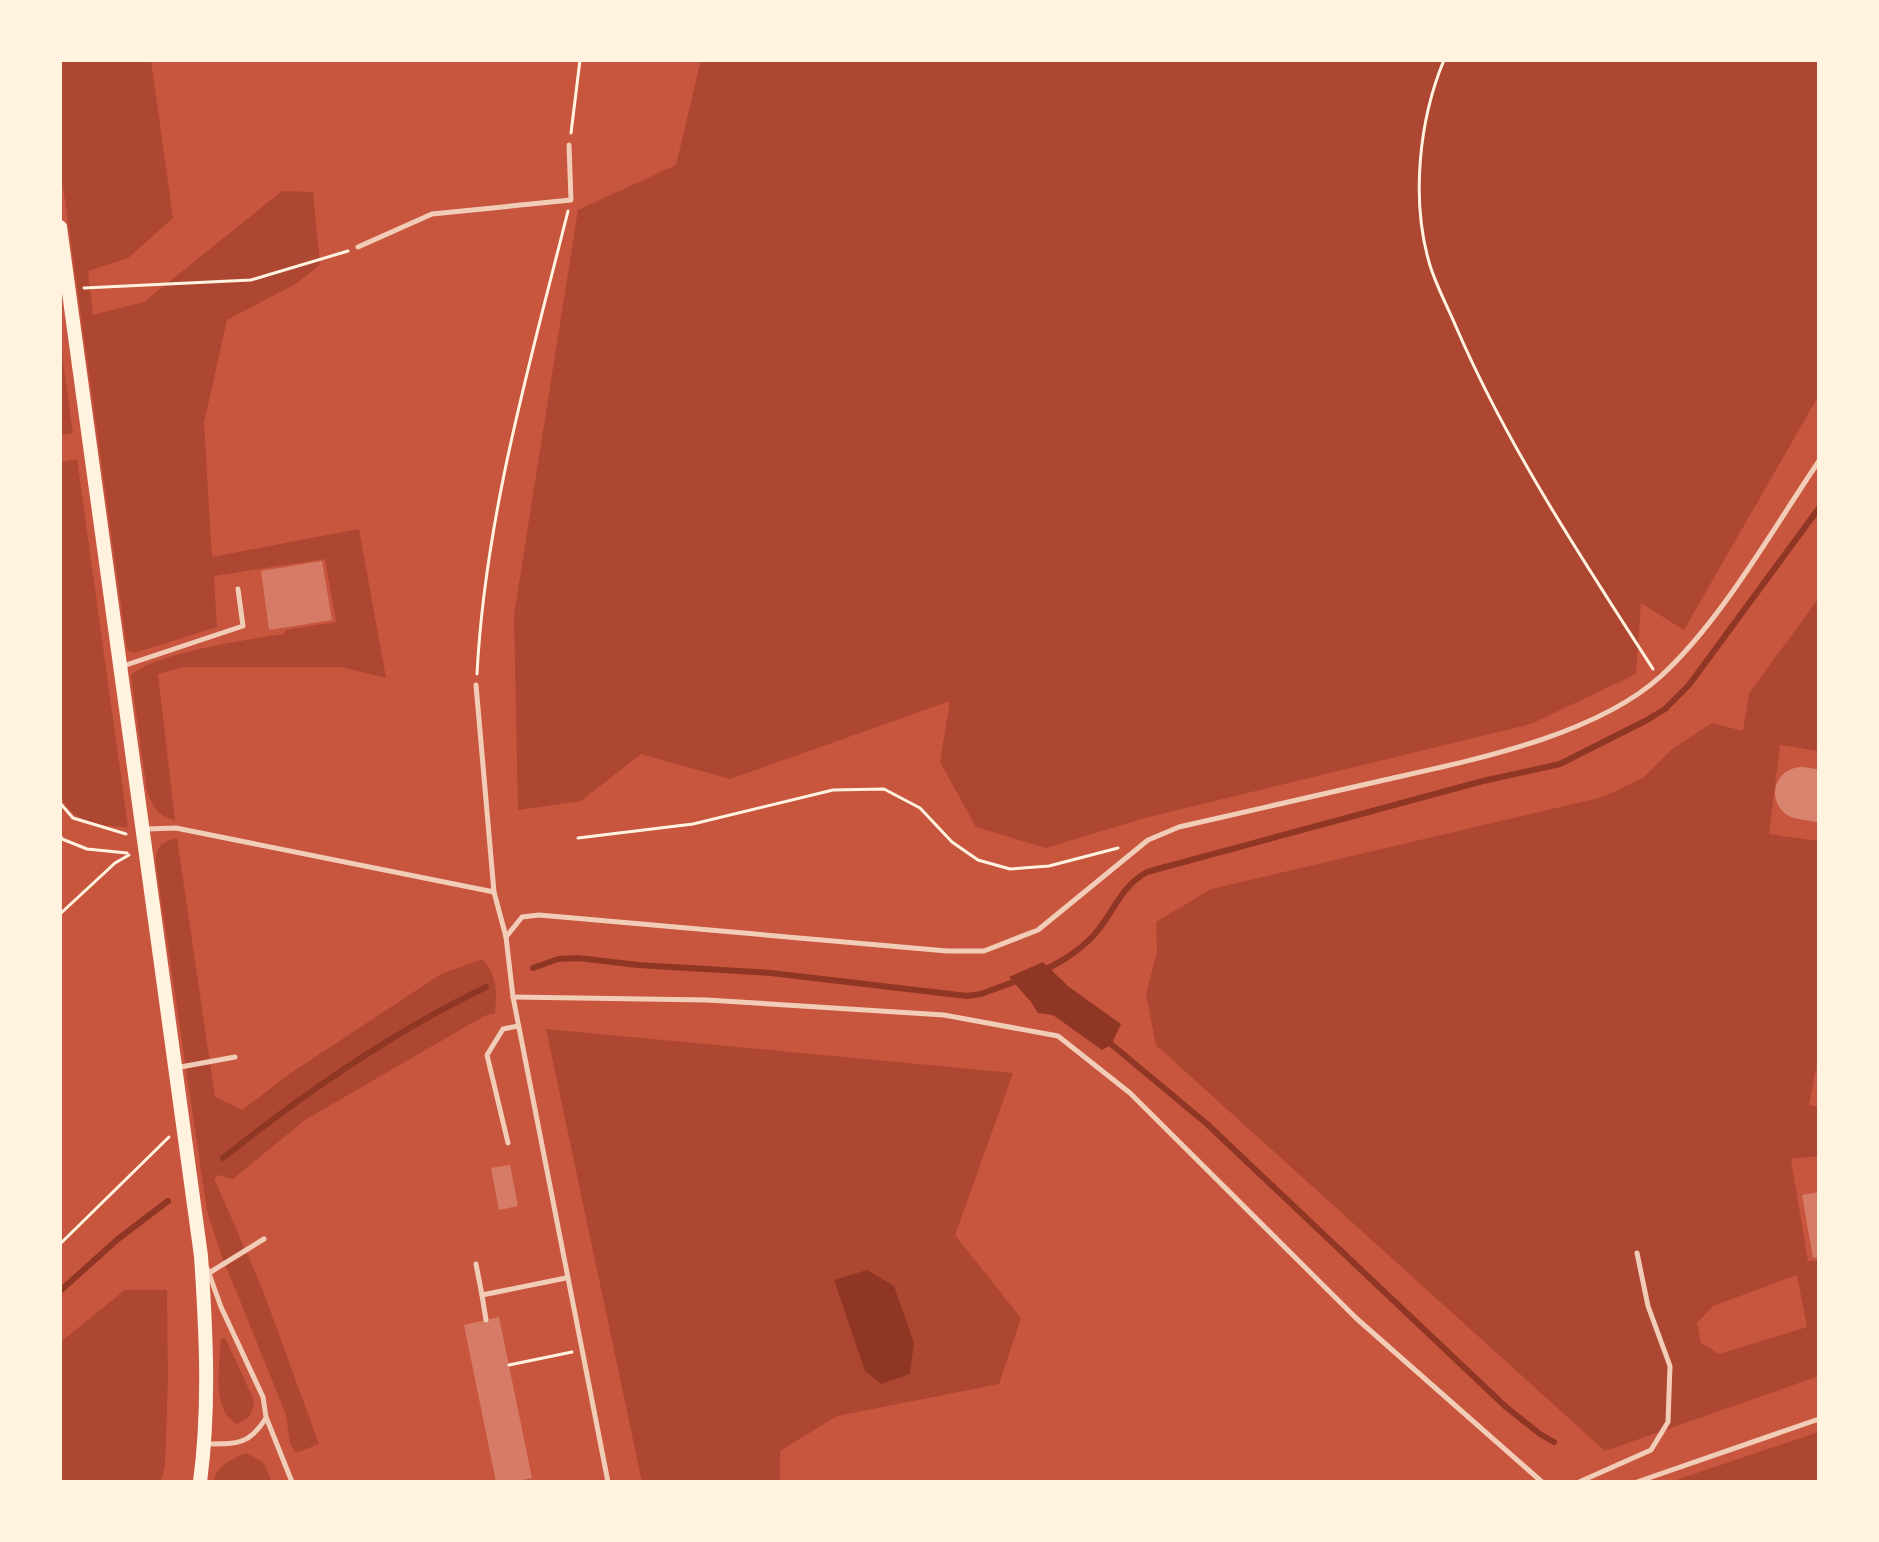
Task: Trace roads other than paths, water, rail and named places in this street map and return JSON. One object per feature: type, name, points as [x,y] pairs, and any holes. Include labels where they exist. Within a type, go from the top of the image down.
[{"type":"main road","points":[[60,227],[201,1256],[205,1444],[200,1482]]},
{"type":"lane","points":[[358,247],[432,214],[571,200],[569,145]]},
{"type":"lane","points":[[506,937],[522,917],[539,915],[947,951],[984,951],[1038,930],[1148,840],[1179,827],[1482,758],[1604,717],[1659,678],[1689,647],[1722,605],[1819,461]]},
{"type":"lane","points":[[119,667],[243,626],[238,589]]},
{"type":"lane","points":[[476,685],[494,892],[506,937],[518,1026],[607,1482]]},
{"type":"lane","points":[[141,829],[207,831],[494,892]]},
{"type":"lane","points":[[513,997],[707,1000],[944,1015],[1058,1036],[1130,1093],[1356,1318],[1542,1482]]},
{"type":"lane","points":[[508,1143],[487,1055],[503,1029],[518,1026]]},
{"type":"lane","points":[[174,1068],[235,1057]]},
{"type":"lane","points":[[209,1273],[264,1239]]},
{"type":"lane","points":[[1579,1482],[1651,1450],[1668,1422],[1670,1366],[1648,1306],[1637,1253]]},
{"type":"lane","points":[[201,1256],[263,1397],[266,1417],[292,1482]]},
{"type":"lane","points":[[476,1264],[486,1320]]},
{"type":"lane","points":[[482,1295],[566,1278]]},
{"type":"lane","points":[[205,1444],[238,1444],[256,1434],[266,1417]]},
{"type":"lane","points":[[1637,1482],[1819,1419]]},
{"type":"waterway","points":[[1044,970],[1067,958],[1088,941],[1125,890],[1147,872],[1483,781],[1560,764],[1647,720],[1665,709],[1689,685],[1819,508]]},
{"type":"waterway","points":[[533,968],[558,959],[578,958],[771,973],[967,996],[1019,980]]},
{"type":"waterway","points":[[223,1158],[350,1065],[418,1023],[486,987]]},
{"type":"waterway","points":[[1105,1039],[1207,1124],[1506,1407],[1554,1442]]},
{"type":"waterway","points":[[60,1291],[118,1239],[168,1201]]}]
